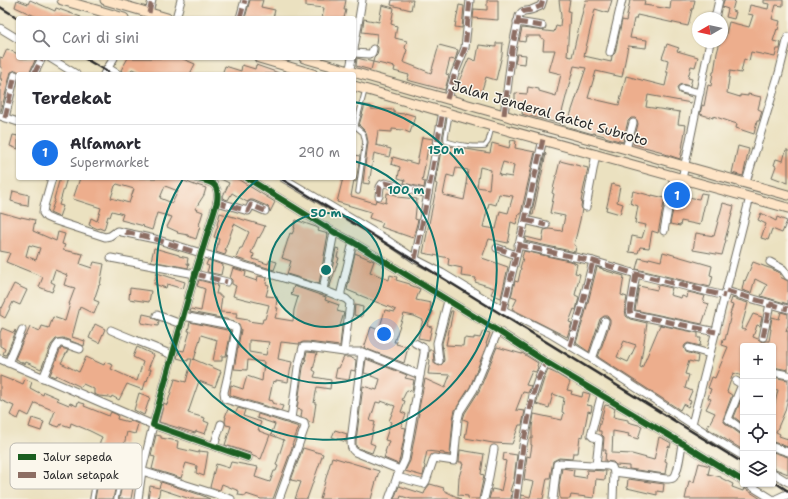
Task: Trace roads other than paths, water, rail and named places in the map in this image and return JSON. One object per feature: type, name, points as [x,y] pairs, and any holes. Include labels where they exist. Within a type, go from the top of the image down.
[{"type":"main road","points":[[62,0],[117,16]]},
{"type":"main road","points":[[105,0],[160,16]]},
{"type":"main road","points":[[266,60],[306,72]]},
{"type":"main road","name":"Jalan Jenderal Gatot Subroto","points":[[311,60],[350,72]]},
{"type":"main road","name":"Jalan Jenderal Gatot Subroto","points":[[356,74],[788,195]]},
{"type":"main road","name":"Jalan Jenderal Gatot Subroto","points":[[356,86],[492,126],[788,208]]},
{"type":"street","points":[[149,13],[152,0]]},
{"type":"street","points":[[177,16],[181,0]]},
{"type":"street","points":[[241,16],[245,0]]},
{"type":"street","points":[[356,37],[362,0]]},
{"type":"street","points":[[447,99],[465,48],[470,0]]},
{"type":"street","points":[[504,115],[517,22],[521,12],[541,6],[543,0]]},
{"type":"street","points":[[610,52],[622,0]]},
{"type":"street","points":[[716,12],[719,0]]},
{"type":"street","points":[[517,22],[542,26]]},
{"type":"street","points":[[0,28],[16,37]]},
{"type":"street","points":[[746,182],[764,126],[788,37]]},
{"type":"street","points":[[664,231],[678,178],[684,166],[709,48]]},
{"type":"street","points":[[356,53],[369,54],[372,53],[373,49]]},
{"type":"street","points":[[35,72],[41,60]]},
{"type":"street","points":[[53,60],[73,72]]},
{"type":"street","points":[[106,71],[113,60]]},
{"type":"street","points":[[350,72],[352,60]]},
{"type":"street","points":[[15,75],[2,117],[16,121]]},
{"type":"street","points":[[682,89],[700,93]]},
{"type":"street","points":[[414,259],[447,112]]},
{"type":"street","points":[[626,149],[633,123]]},
{"type":"street","points":[[503,310],[525,220],[542,139]]},
{"type":"street","points":[[586,207],[596,154]]},
{"type":"street","points":[[51,180],[44,206],[43,213],[46,217],[105,237],[108,237],[119,230],[323,290],[346,299],[350,303],[344,352]]},
{"type":"street","points":[[202,180],[213,184],[217,188],[217,202],[172,355],[142,471],[231,499]]},
{"type":"street","points":[[249,180],[498,331],[601,396],[682,443],[740,479]]},
{"type":"street","points":[[286,180],[384,238],[414,259],[442,273],[503,310],[549,333],[740,454]]},
{"type":"street","points":[[379,196],[380,187],[385,183],[428,194]]},
{"type":"street","points":[[692,424],[750,197]]},
{"type":"street","points":[[217,202],[248,211],[251,205],[265,211]]},
{"type":"street","points":[[525,220],[546,226]]},
{"type":"street","points":[[323,290],[334,232]]},
{"type":"street","points":[[342,298],[341,292],[353,242]]},
{"type":"street","points":[[518,245],[593,261],[636,274],[725,293],[788,309]]},
{"type":"street","points":[[497,248],[516,255]]},
{"type":"street","points":[[111,258],[195,274],[227,282]]},
{"type":"street","points":[[570,346],[593,261]]},
{"type":"street","points":[[770,262],[783,269],[788,276]]},
{"type":"street","points":[[636,274],[630,310],[631,314],[716,332]]},
{"type":"street","points":[[440,361],[437,343],[448,301]]},
{"type":"street","points":[[763,337],[770,304]]},
{"type":"street","points":[[157,315],[181,324]]},
{"type":"street","points":[[183,316],[235,327],[236,329],[224,392],[225,399],[304,423],[305,427],[279,499]]},
{"type":"street","points":[[592,359],[605,321]]},
{"type":"street","points":[[8,363],[22,330]]},
{"type":"street","points":[[111,330],[134,340],[151,345],[172,355]]},
{"type":"street","points":[[362,352],[351,441],[352,450],[398,474],[424,484],[434,458],[454,461],[460,411],[474,389],[498,331]]},
{"type":"street","points":[[42,378],[59,343],[80,349]]},
{"type":"street","points":[[389,499],[405,460],[420,375],[424,348],[415,344]]},
{"type":"street","points":[[292,419],[298,367],[303,347],[344,352],[362,352],[420,375]]},
{"type":"street","points":[[689,348],[710,354]]},
{"type":"street","points":[[0,359],[153,425],[248,458]]},
{"type":"street","points":[[516,499],[523,446],[533,394],[546,362]]},
{"type":"street","points":[[776,373],[788,375]]},
{"type":"street","points":[[736,381],[741,384],[741,387],[728,419],[740,428]]},
{"type":"street","points":[[596,465],[599,439],[591,435],[601,396]]},
{"type":"street","points":[[214,446],[221,424]]},
{"type":"street","points":[[614,472],[666,479],[672,478],[675,476],[678,466],[682,443]]},
{"type":"street","points":[[776,448],[788,452]]},
{"type":"street","points":[[484,499],[494,449]]},
{"type":"street","points":[[553,499],[558,464],[612,467],[614,472],[613,499]]},
{"type":"street","points":[[776,475],[788,482]]},
{"type":"street","points":[[753,487],[772,499]]},
{"type":"street","points":[[138,499],[139,489]]},
{"type":"street","points":[[777,499],[788,494]]},
{"type":"lane","points":[[358,192],[365,142],[363,133],[357,128],[356,125],[366,89]]},
{"type":"lane","points":[[447,112],[446,141],[452,143],[485,146],[488,142],[492,126]]},
{"type":"lane","points":[[92,499],[94,489]]},
{"type":"lane","points":[[116,499],[118,489]]},
{"type":"railway","points":[[0,7],[16,17]]},
{"type":"railway","points":[[87,60],[108,72]]},
{"type":"railway","points":[[283,180],[740,461]]},
{"type":"railway","points":[[776,483],[788,491]]},
{"type":"place","name":"Alfamart","points":[[677,195]]}]
